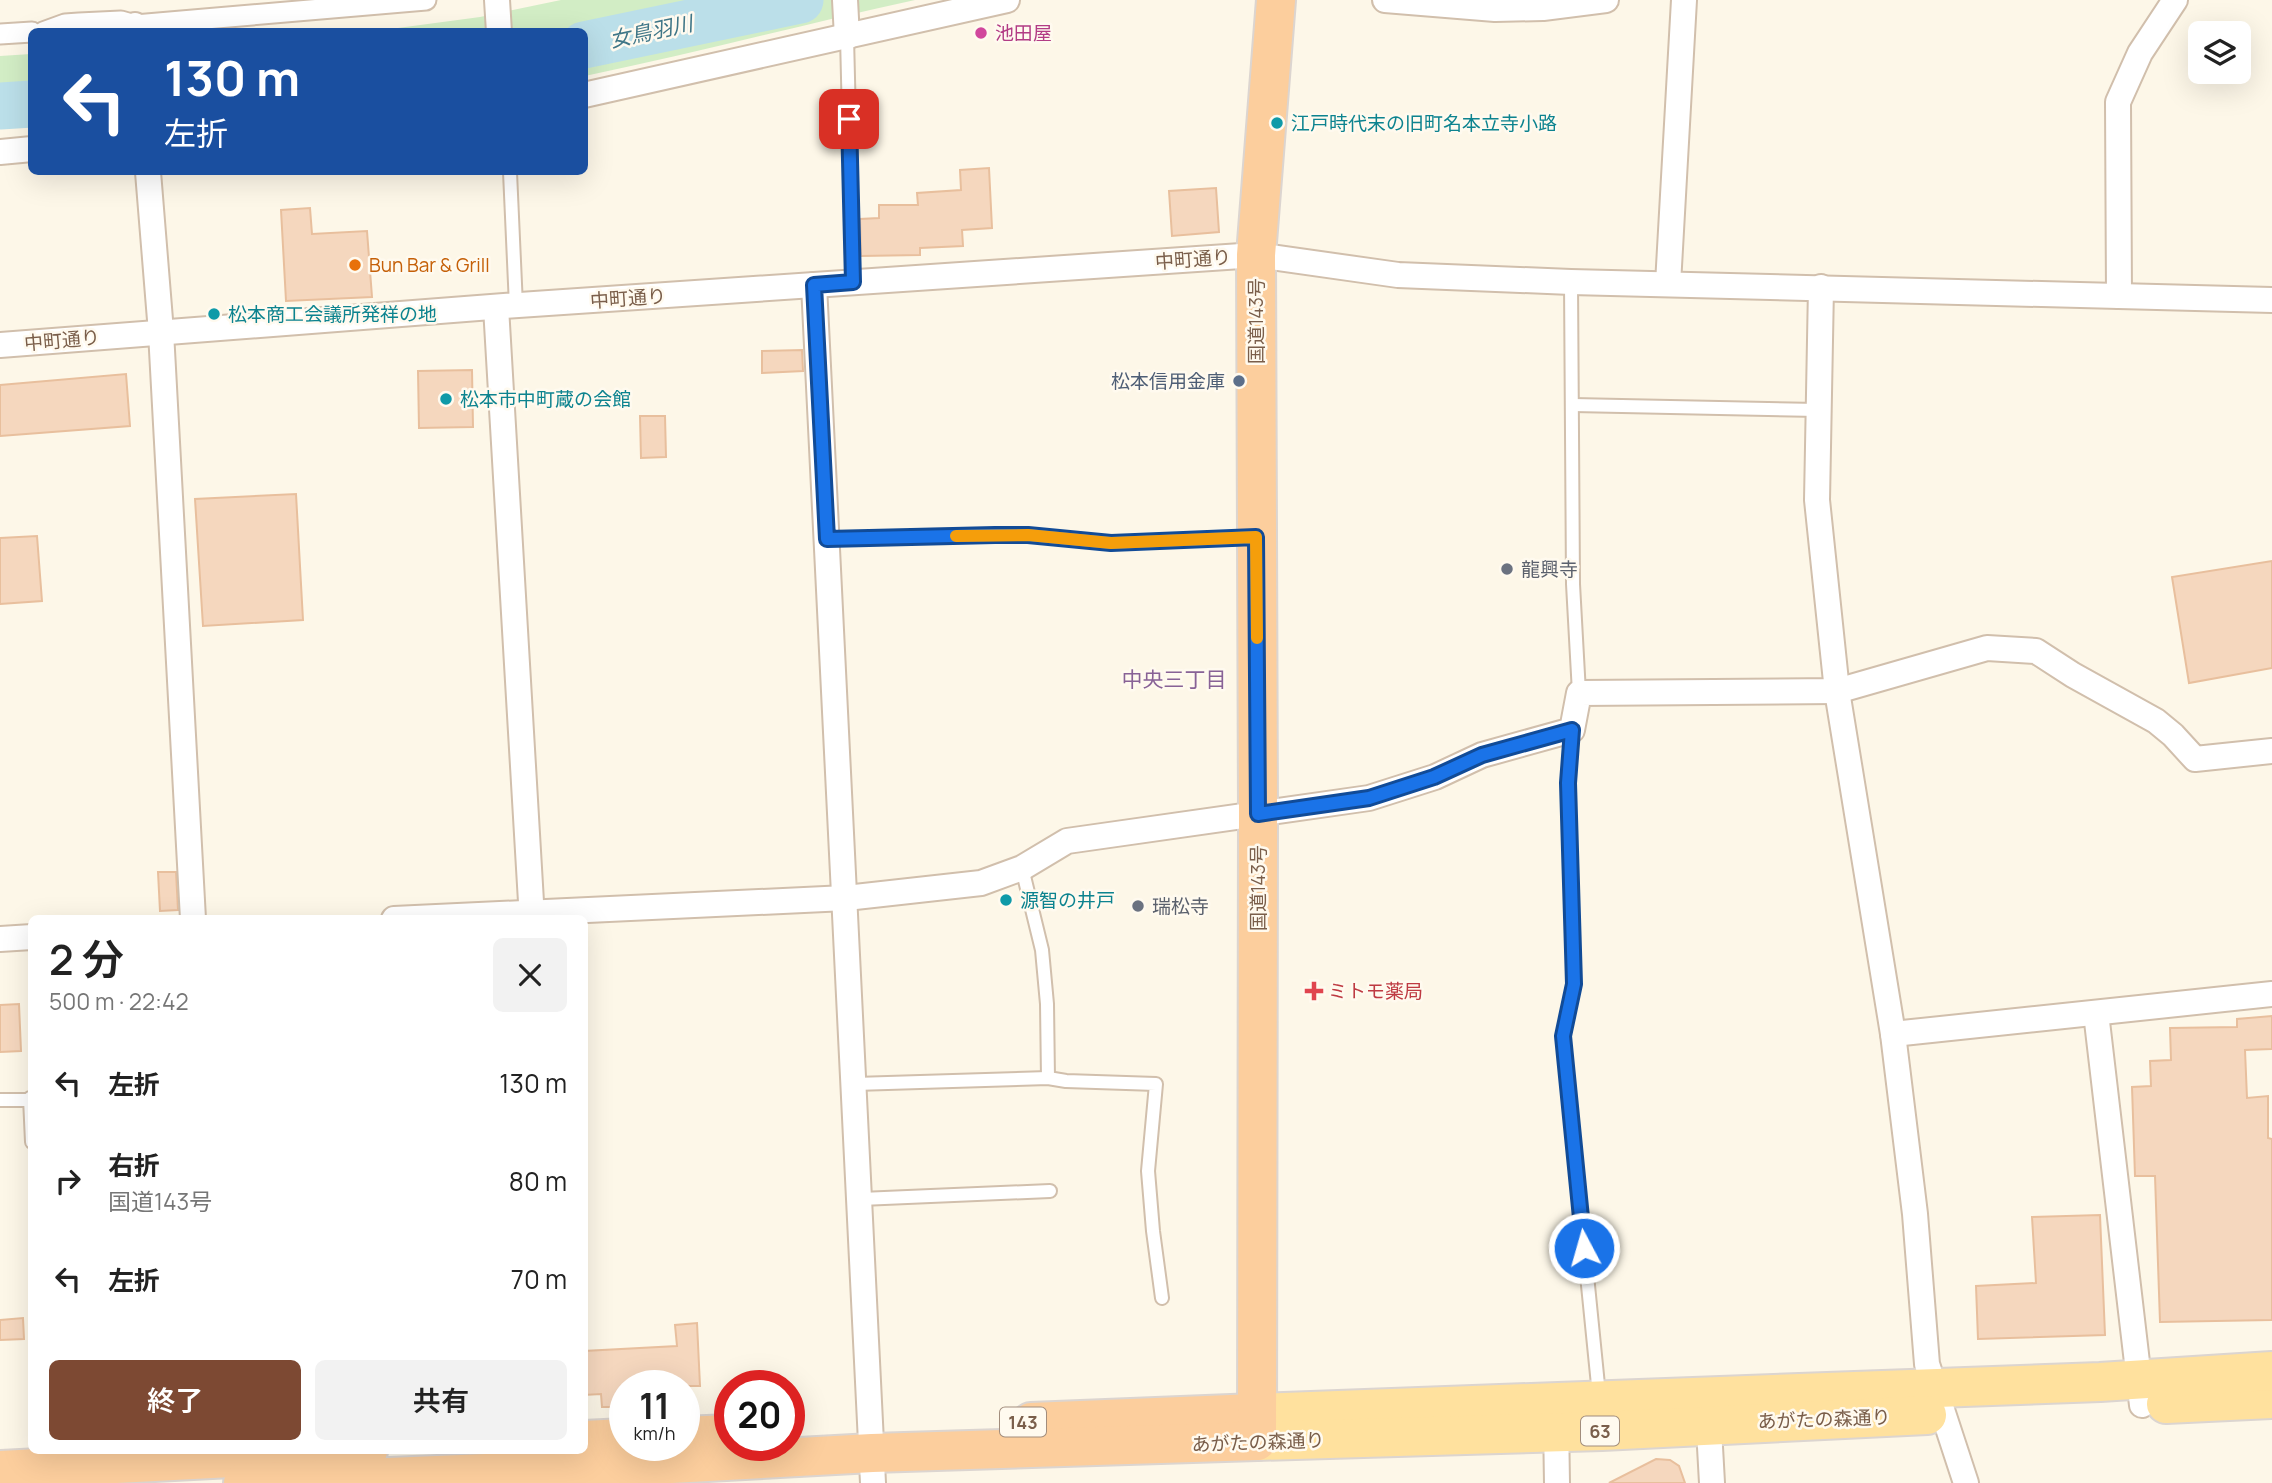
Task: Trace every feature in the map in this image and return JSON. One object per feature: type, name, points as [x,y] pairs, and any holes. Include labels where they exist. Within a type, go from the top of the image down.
[{"type":"highway","name":"国道143号","points":[[1256,1427],[1256,255],[1276,0]]},
{"type":"highway","name":"あがたの森通り","points":[[0,1470],[561,1468],[872,1455],[1256,1427]]},
{"type":"highway","name":"あがたの森通り","points":[[805,1436],[872,1455]]},
{"type":"highway","points":[[588,1440],[609,1439]]},
{"type":"highway","name":"あがたの森通り","points":[[229,1469],[336,1454]]},
{"type":"main road","name":"あがたの森通り","points":[[2140,1392],[2272,1371]]},
{"type":"main road","name":"あがたの森通り","points":[[1256,1427],[1601,1416],[2140,1392],[2272,1399]]},
{"type":"street","points":[[145,28],[426,0]]},
{"type":"street","points":[[588,94],[846,19],[907,21],[1007,0]]},
{"type":"street","points":[[1385,0],[1495,9],[1543,8],[1606,0]]},
{"type":"street","points":[[1668,284],[1684,0]]},
{"type":"street","points":[[2119,296],[2118,102],[2140,53],[2175,0]]},
{"type":"street","points":[[497,2],[499,28]]},
{"type":"street","points":[[54,28],[65,24],[121,21],[133,28]]},
{"type":"street","points":[[0,34],[28,32]]},
{"type":"street","points":[[0,152],[28,149]]},
{"type":"street","points":[[148,175],[161,332],[193,915]]},
{"type":"street","name":"中町通り","points":[[0,345],[506,306],[1256,255],[1398,275],[2272,300]]},
{"type":"street","points":[[814,285],[872,1455]]},
{"type":"street","points":[[1821,287],[1817,500],[1837,691],[1893,1034],[1916,1228],[1927,1364],[1966,1483]]},
{"type":"street","points":[[506,306],[532,915]]},
{"type":"street","points":[[549,915],[846,898],[981,883],[1022,868],[1067,841],[1369,798],[1434,777],[1482,755],[1572,730],[1579,693],[1837,691],[1987,648],[2036,651],[2156,721],[2195,759],[2272,751]]},
{"type":"street","points":[[0,939],[28,937]]},
{"type":"street","points":[[1893,1034],[2272,994]]},
{"type":"street","points":[[2096,1013],[2140,1392]]},
{"type":"street","points":[[1708,1410],[1712,1483]]},
{"type":"street","points":[[1556,1417],[1558,1483]]},
{"type":"lane","points":[[846,19],[853,282]]},
{"type":"lane","points":[[506,306],[510,175]]},
{"type":"lane","points":[[1571,282],[1573,584],[1579,693]]},
{"type":"lane","points":[[1573,405],[1818,410]]},
{"type":"lane","points":[[827,539],[1028,535],[1111,543],[1256,537]]},
{"type":"lane","points":[[1572,730],[1568,783],[1574,984],[1563,1036],[1601,1416]]},
{"type":"lane","points":[[1022,868],[1042,950],[1047,1004],[1048,1078]]},
{"type":"lane","points":[[855,1084],[1048,1078],[1156,1084],[1148,1171],[1162,1298]]},
{"type":"lane","points":[[0,1100],[28,1099]]},
{"type":"lane","points":[[860,1199],[1050,1191]]},
{"type":"green space","points":[[561,0],[734,0],[667,20],[588,32],[588,28],[398,28],[480,17]]},
{"type":"green space","points":[[823,0],[915,0],[588,75],[588,50]]},
{"type":"green space","points":[[28,54],[28,83],[17,84],[0,91],[0,56]]},
{"type":"building","points":[[989,168],[992,228],[962,230],[963,246],[920,248],[920,255],[861,256],[860,219],[879,218],[879,205],[918,205],[917,193],[961,190],[960,170]]},
{"type":"building","points":[[1216,188],[1219,232],[1172,236],[1169,191]]},
{"type":"building","points":[[310,208],[312,234],[367,231],[372,297],[286,301],[281,210]]},
{"type":"building","points":[[802,350],[803,371],[762,373],[762,351]]},
{"type":"building","name":"松本市中町蔵の会館","points":[[472,370],[473,427],[419,428],[418,371]]},
{"type":"building","points":[[126,374],[130,426],[0,436],[0,385]]},
{"type":"building","points":[[640,416],[665,416],[666,457],[641,458]]},
{"type":"building","points":[[296,494],[303,620],[203,626],[195,499]]},
{"type":"building","points":[[37,536],[42,601],[0,604],[0,538]]},
{"type":"building","points":[[2272,561],[2272,668],[2189,683],[2172,577]]},
{"type":"building","points":[[158,872],[176,872],[178,910],[160,911]]},
{"type":"building","points":[[19,1004],[21,1051],[0,1052],[0,1005]]},
{"type":"building","points":[[2272,1016],[2272,1049],[2245,1050],[2247,1098],[2268,1096],[2268,1138],[2272,1139],[2272,1320],[2160,1322],[2155,1176],[2135,1176],[2132,1087],[2151,1086],[2150,1061],[2171,1060],[2170,1028],[2237,1027],[2237,1019]]},
{"type":"building","points":[[2100,1215],[2105,1335],[1978,1339],[1976,1286],[2036,1283],[2032,1217]]},
{"type":"building","points":[[23,1318],[24,1339],[0,1340],[0,1320]]},
{"type":"building","points":[[697,1323],[699,1370],[609,1370],[609,1407],[602,1407],[601,1394],[588,1395],[588,1351],[677,1346],[675,1325]]},
{"type":"building","points":[[1656,1459],[1670,1460],[1679,1466],[1685,1483],[1609,1483]]},
{"type":"waterway","name":"女鳥羽川","points":[[588,44],[800,0]]},
{"type":"waterway","name":"女鳥羽川","points":[[0,106],[28,104]]},
{"type":"slow traffic","points":[[956,536],[1028,535],[1111,543],[1256,537],[1257,638]]},
{"type":"place","name":"池田屋","points":[[981,33]]},
{"type":"place","name":"江戸時代末の旧町名本立寺小路","points":[[1277,123]]},
{"type":"place","name":"Bun Bar & Grill","points":[[355,265]]},
{"type":"place","name":"松本商工会議所発祥の地","points":[[214,314]]},
{"type":"place","name":"松本信用金庫","points":[[1239,381]]},
{"type":"place","name":"松本市中町蔵の会館","points":[[446,399]]},
{"type":"place","name":"龍興寺","points":[[1507,569]]},
{"type":"place","name":"源智の井戸","points":[[1006,900]]},
{"type":"place","name":"瑞松寺","points":[[1138,906]]},
{"type":"place","name":"ミトモ薬局","points":[[1314,991]]},
{"type":"district","name":"中央三丁目","points":[[1174,679]]},
{"type":"route","points":[[849,119],[853,282],[814,285],[827,539],[1028,535],[1111,543],[1256,537],[1258,814],[1369,798],[1434,777],[1482,755],[1572,730],[1568,783],[1574,984],[1563,1036],[1584,1248]]}]
